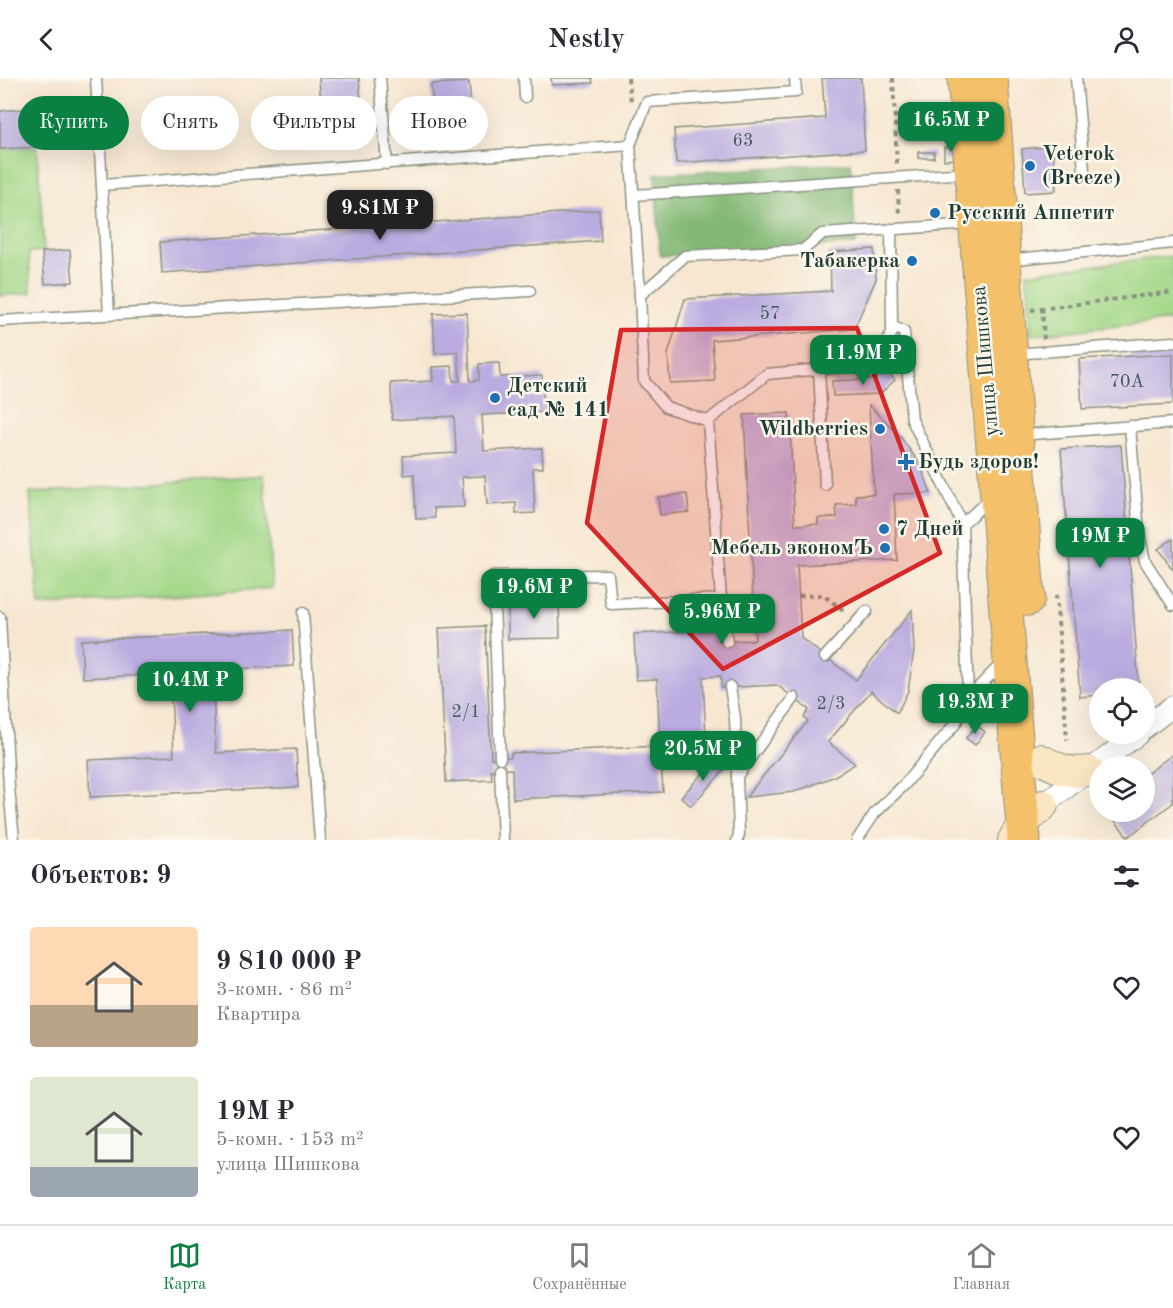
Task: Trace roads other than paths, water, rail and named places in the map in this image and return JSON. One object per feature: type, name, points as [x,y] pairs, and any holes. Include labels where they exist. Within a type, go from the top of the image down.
[{"type":"main road","name":"улица Шишкова","points":[[964,78],[1010,655],[1030,830]]},
{"type":"main road","name":"улица Шишкова","points":[[990,78],[1040,759],[1030,830]]},
{"type":"street","points":[[1155,721],[1171,711]]},
{"type":"street","points":[[1030,830],[1088,771],[1124,744]]},
{"type":"street","points":[[1040,759],[1067,772],[1088,771]]},
{"type":"lane","points":[[96,78],[109,315]]},
{"type":"lane","points":[[380,78],[387,164]]},
{"type":"lane","points":[[524,78],[525,97]]},
{"type":"lane","points":[[708,421],[666,406],[644,381],[630,146],[647,102],[796,92],[795,78]]},
{"type":"lane","points":[[1076,78],[1084,170]]},
{"type":"lane","points":[[102,184],[630,146]]},
{"type":"lane","points":[[634,195],[972,172]]},
{"type":"lane","points":[[640,295],[685,256],[803,250],[822,234],[976,224]]},
{"type":"lane","points":[[708,421],[767,374],[876,364],[892,333],[891,229]]},
{"type":"lane","points":[[1004,260],[1173,243]]},
{"type":"lane","points":[[0,321],[530,291]]},
{"type":"lane","points":[[892,326],[904,332],[912,420],[962,524],[969,698]]},
{"type":"lane","points":[[1011,354],[1173,342]]},
{"type":"lane","points":[[819,369],[825,485]]},
{"type":"lane","points":[[708,421],[721,599],[727,642]]},
{"type":"lane","points":[[1016,435],[1173,423]]},
{"type":"lane","points":[[1130,426],[1139,533],[1145,561],[1173,605]]},
{"type":"lane","points":[[962,524],[997,493]]},
{"type":"lane","points":[[503,840],[493,576],[609,575],[611,604],[721,599]]},
{"type":"lane","points":[[825,657],[867,611]]},
{"type":"lane","points":[[303,613],[320,840]]},
{"type":"lane","points":[[0,617],[5,787],[14,840]]},
{"type":"lane","points":[[857,840],[875,813],[904,785],[955,724],[969,698],[1010,655]]},
{"type":"lane","points":[[730,687],[735,718],[739,835],[737,840]]},
{"type":"lane","points":[[737,776],[794,698]]},
{"type":"place","name":"Veterok (Breeze)","points":[[1030,166]]},
{"type":"place","name":"Русский Аппетит","points":[[935,213]]},
{"type":"place","name":"Табакерка","points":[[912,261]]},
{"type":"place","name":"Детский сад № 141","points":[[495,398]]},
{"type":"place","name":"Wildberries","points":[[880,429]]},
{"type":"place","name":"Будь здоров!","points":[[906,462]]},
{"type":"place","name":"7 Дней","points":[[884,529]]},
{"type":"place","name":"Мебель экономЪ","points":[[885,548]]}]
